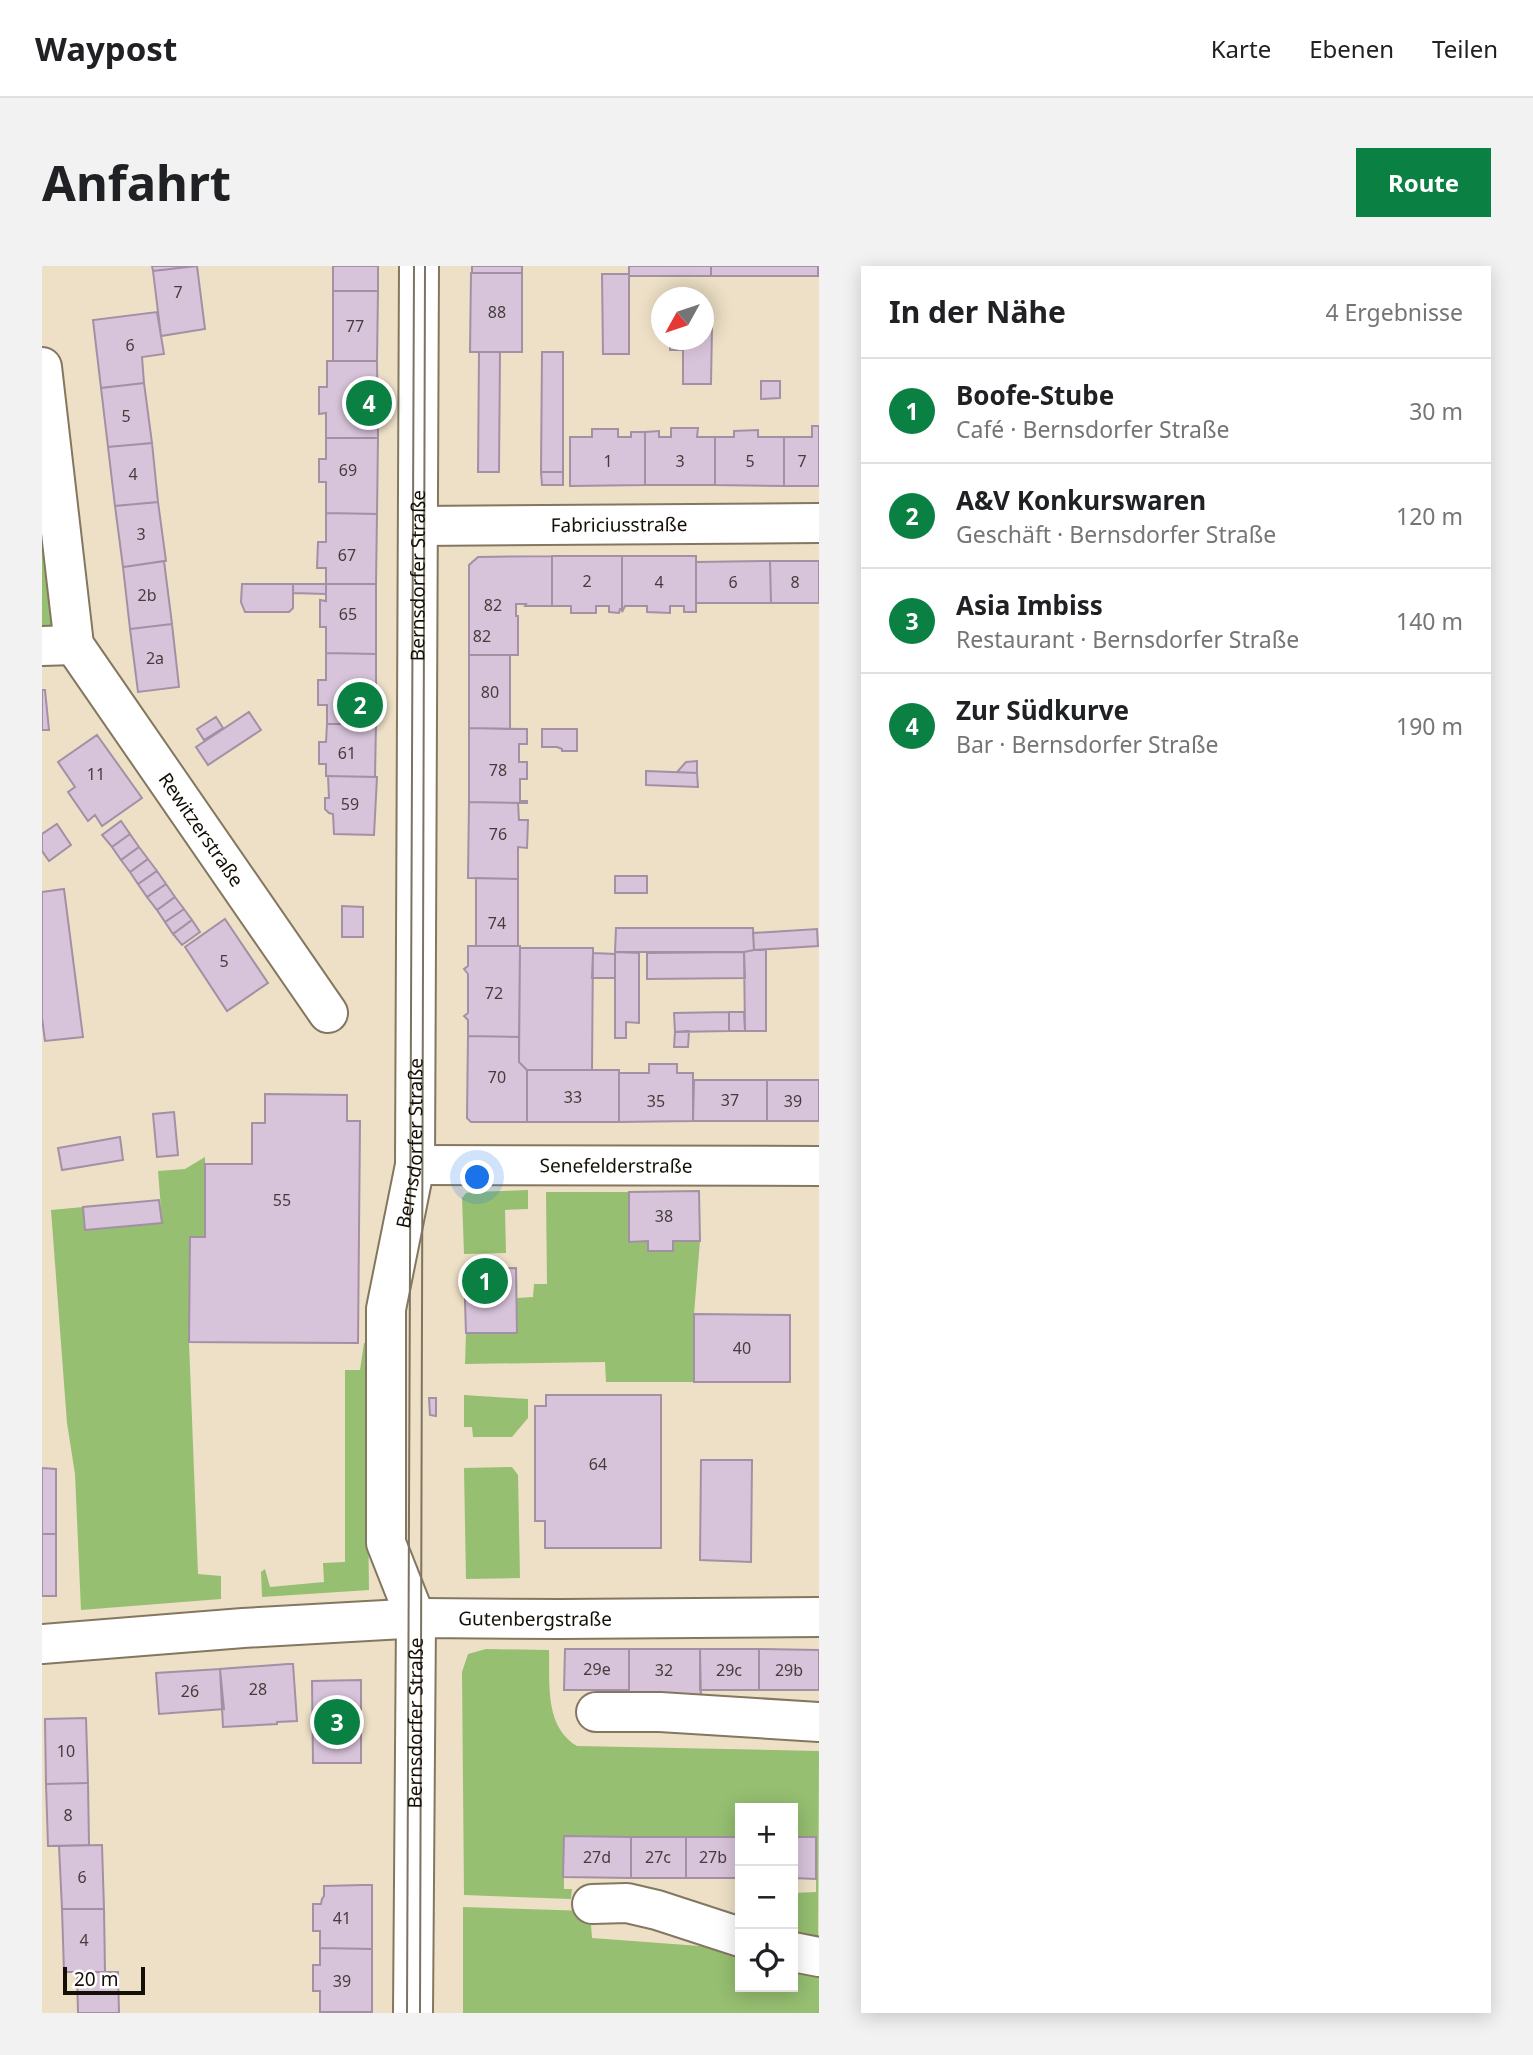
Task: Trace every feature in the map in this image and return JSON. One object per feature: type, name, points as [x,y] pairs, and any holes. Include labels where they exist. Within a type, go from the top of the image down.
[{"type":"street","name":"Bernsdorfer Straße","points":[[413,2013],[416,1619],[386,1543],[386,1309],[415,1166],[419,266]]},
{"type":"street","points":[[42,367],[58,645]]},
{"type":"street","name":"Fabriciusstraße","points":[[418,526],[819,523]]},
{"type":"street","name":"Rewitzerstraße","points":[[58,645],[328,1013]]},
{"type":"street","name":"Senefelderstraße","points":[[415,1166],[819,1166]]},
{"type":"street","name":"Gutenbergstraße","points":[[42,1644],[243,1628],[416,1619],[819,1617]]},
{"type":"street","points":[[596,1712],[660,1712],[819,1722]]},
{"type":"street","points":[[592,1904],[627,1903],[735,1935]]},
{"type":"street","points":[[798,1953],[819,1957]]},
{"type":"green space","points":[[42,513],[57,628],[42,629]]},
{"type":"green space","points":[[205,1157],[205,1237],[190,1237],[189,1342],[198,1574],[221,1576],[221,1599],[81,1610],[75,1474],[67,1423],[51,1210],[83,1207],[85,1229],[162,1222],[158,1171],[185,1169]]},
{"type":"green space","points":[[528,1190],[528,1209],[505,1210],[506,1253],[464,1254],[462,1198],[466,1193]]},
{"type":"green space","points":[[546,1192],[629,1192],[630,1241],[648,1241],[648,1251],[673,1251],[673,1241],[700,1241],[694,1314],[694,1382],[606,1382],[605,1362],[465,1364],[466,1333],[517,1333],[517,1298],[533,1297],[534,1284],[547,1284]]},
{"type":"green space","points":[[364,1343],[369,1590],[262,1597],[261,1572],[265,1569],[270,1587],[324,1582],[323,1563],[345,1562],[345,1370],[360,1370]]},
{"type":"green space","points":[[464,1395],[528,1399],[528,1418],[512,1437],[473,1437],[472,1427],[464,1427]]},
{"type":"green space","points":[[512,1467],[518,1475],[520,1578],[466,1579],[464,1468]]},
{"type":"green space","points":[[486,1649],[549,1650],[554,1716],[566,1737],[577,1746],[819,1751],[818,1947],[798,1941],[798,1893],[816,1892],[816,1837],[798,1837],[798,1803],[735,1803],[735,1837],[564,1836],[564,1889],[572,1889],[571,1899],[464,1895],[462,1672],[468,1654]]},
{"type":"green space","points":[[463,1907],[590,1911],[592,1938],[735,1949],[735,1992],[798,1992],[798,1962],[819,1967],[819,2013],[463,2013]]},
{"type":"building","points":[[152,266],[195,266],[153,271]]},
{"type":"building","points":[[197,266],[205,329],[161,336],[153,271]]},
{"type":"building","points":[[333,266],[378,266],[378,291],[333,291]]},
{"type":"building","points":[[472,266],[522,266],[522,273],[472,273]]},
{"type":"building","points":[[629,266],[711,266],[711,276],[629,276]]},
{"type":"building","points":[[711,266],[818,266],[818,276],[711,276]]},
{"type":"building","points":[[471,273],[522,273],[522,352],[470,352]]},
{"type":"building","points":[[602,274],[629,274],[629,354],[603,354]]},
{"type":"building","points":[[333,291],[378,291],[377,361],[333,361]]},
{"type":"building","points":[[157,312],[164,354],[142,357],[144,383],[101,388],[93,320]]},
{"type":"building","points":[[683,350],[712,350],[711,384],[683,384]]},
{"type":"building","points":[[479,352],[500,352],[499,472],[478,472]]},
{"type":"building","points":[[542,352],[563,352],[563,472],[541,472]]},
{"type":"building","points":[[327,361],[377,361],[378,438],[326,438],[326,413],[319,414],[319,387],[327,387]]},
{"type":"building","points":[[761,381],[780,381],[780,398],[761,399]]},
{"type":"building","points":[[144,383],[152,443],[108,447],[101,388]]},
{"type":"building","points":[[812,426],[819,426],[819,486],[784,486],[784,437],[812,437]]},
{"type":"building","points":[[671,428],[698,428],[697,437],[715,437],[715,485],[645,485],[645,432],[659,431],[659,437],[671,437]]},
{"type":"building","points":[[592,429],[618,429],[618,437],[631,437],[631,432],[645,432],[645,485],[570,486],[570,437],[592,437]]},
{"type":"building","points":[[758,430],[758,437],[784,437],[784,486],[715,485],[715,437],[734,437],[734,431]]},
{"type":"building","points":[[326,438],[378,438],[377,514],[326,513],[326,482],[319,482],[319,459],[326,459]]},
{"type":"building","points":[[152,443],[158,502],[115,506],[108,447]]},
{"type":"building","points":[[541,472],[563,472],[563,485],[542,485]]},
{"type":"building","points":[[158,502],[166,561],[123,567],[115,506]]},
{"type":"building","points":[[326,513],[377,514],[376,584],[326,584],[326,568],[317,568],[318,542],[326,542]]},
{"type":"building","points":[[552,556],[622,556],[622,609],[619,613],[609,612],[609,606],[596,606],[596,613],[571,613],[571,606],[552,606]]},
{"type":"building","points":[[552,556],[552,606],[516,604],[518,655],[469,655],[469,565],[478,557]]},
{"type":"building","points":[[622,556],[696,556],[696,612],[684,612],[684,606],[670,606],[670,613],[647,612],[647,606],[625,606],[622,612]]},
{"type":"building","points":[[164,561],[172,624],[130,629],[123,567]]},
{"type":"building","points":[[770,561],[771,603],[696,603],[696,562]]},
{"type":"building","points":[[770,561],[819,561],[819,603],[771,603]]},
{"type":"building","points":[[242,584],[293,584],[293,608],[289,612],[245,612],[241,602]]},
{"type":"building","points":[[293,584],[326,584],[326,594],[293,593]]},
{"type":"building","points":[[326,584],[376,584],[376,654],[326,653],[326,627],[320,627],[320,600],[326,601]]},
{"type":"building","points":[[172,624],[179,687],[138,692],[130,629]]},
{"type":"building","points":[[326,653],[376,654],[376,724],[327,724],[327,705],[318,705],[318,680],[326,680]]},
{"type":"building","points":[[469,655],[510,655],[510,729],[469,728]]},
{"type":"building","points":[[42,690],[45,690],[49,730],[42,730]]},
{"type":"building","points":[[249,712],[261,730],[208,765],[196,747]]},
{"type":"building","points":[[216,717],[223,728],[204,740],[197,729]]},
{"type":"building","points":[[327,724],[376,724],[375,777],[326,776],[326,764],[319,764],[319,742],[326,742]]},
{"type":"building","points":[[469,728],[527,729],[527,744],[519,744],[519,762],[527,762],[527,779],[520,779],[520,801],[527,803],[469,802]]},
{"type":"building","points":[[542,729],[577,729],[577,751],[542,747]]},
{"type":"building","points":[[97,735],[142,798],[102,826],[95,815],[88,821],[68,792],[75,787],[58,762]]},
{"type":"building","points":[[697,761],[697,773],[677,772],[686,762]]},
{"type":"building","points":[[646,771],[697,773],[698,787],[646,785]]},
{"type":"building","points":[[328,776],[377,777],[374,835],[334,834],[333,814],[325,809],[325,798],[329,798]]},
{"type":"building","points":[[469,802],[518,803],[519,820],[528,820],[527,848],[518,847],[518,879],[468,878]]},
{"type":"building","points":[[121,821],[130,834],[112,847],[102,835]]},
{"type":"building","points":[[57,824],[71,845],[49,861],[42,851],[42,834]]},
{"type":"building","points":[[130,834],[139,847],[121,860],[112,847]]},
{"type":"building","points":[[139,847],[148,859],[130,872],[121,860]]},
{"type":"building","points":[[148,859],[157,871],[138,884],[130,872]]},
{"type":"building","points":[[157,871],[166,884],[147,897],[138,884]]},
{"type":"building","points":[[615,876],[647,876],[647,893],[615,893]]},
{"type":"building","points":[[476,878],[518,879],[518,946],[476,946]]},
{"type":"building","points":[[166,884],[175,897],[157,910],[147,897]]},
{"type":"building","points":[[64,889],[83,1037],[45,1041],[42,1018],[42,892]]},
{"type":"building","points":[[175,897],[184,909],[165,922],[157,910]]},
{"type":"building","points":[[342,906],[363,907],[363,937],[342,937]]},
{"type":"building","points":[[184,909],[192,920],[173,934],[165,922]]},
{"type":"building","points":[[225,919],[268,983],[227,1011],[185,947]]},
{"type":"building","points":[[192,920],[200,932],[182,945],[173,934]]},
{"type":"building","points":[[616,928],[753,928],[754,950],[615,952]]},
{"type":"building","points":[[817,929],[818,946],[754,950],[753,933]]},
{"type":"building","points":[[468,946],[520,946],[519,1037],[468,1036],[468,1020],[464,1016],[468,1013],[468,974],[464,969],[468,966]]},
{"type":"building","points":[[520,948],[593,948],[592,1070],[527,1070],[519,1062]]},
{"type":"building","points":[[766,950],[766,1031],[745,1031],[744,952]]},
{"type":"building","points":[[615,952],[639,953],[639,1023],[626,1022],[626,1038],[615,1038]]},
{"type":"building","points":[[744,952],[745,978],[647,979],[647,953]]},
{"type":"building","points":[[593,953],[615,954],[615,978],[592,978]]},
{"type":"building","points":[[729,1012],[729,1031],[675,1032],[674,1013]]},
{"type":"building","points":[[729,1012],[744,1012],[745,1031],[729,1031]]},
{"type":"building","points":[[689,1031],[688,1047],[674,1047],[675,1032]]},
{"type":"building","points":[[468,1036],[519,1037],[519,1062],[527,1070],[527,1122],[471,1122],[467,1118]]},
{"type":"building","points":[[649,1064],[677,1064],[677,1073],[693,1073],[693,1121],[619,1122],[619,1073],[649,1073]]},
{"type":"building","points":[[527,1070],[619,1070],[619,1122],[527,1122]]},
{"type":"building","points":[[694,1080],[767,1080],[767,1121],[693,1121]]},
{"type":"building","points":[[767,1080],[819,1080],[819,1121],[767,1121]]},
{"type":"building","points":[[265,1094],[347,1095],[347,1121],[360,1121],[358,1343],[189,1342],[190,1237],[205,1237],[205,1164],[252,1164],[252,1123],[265,1123]]},
{"type":"building","points":[[174,1112],[178,1155],[157,1157],[153,1114]]},
{"type":"building","points":[[120,1137],[123,1160],[62,1170],[58,1148]]},
{"type":"building","points":[[699,1191],[700,1241],[673,1241],[673,1251],[648,1251],[648,1241],[629,1242],[629,1192]]},
{"type":"building","points":[[159,1200],[162,1223],[85,1230],[83,1207]]},
{"type":"building","points":[[516,1268],[517,1333],[466,1333],[464,1269]]},
{"type":"building","points":[[694,1314],[790,1315],[790,1382],[694,1382]]},
{"type":"building","points":[[546,1395],[661,1395],[661,1548],[545,1548],[545,1521],[535,1521],[535,1406],[546,1406]]},
{"type":"building","points":[[429,1398],[436,1398],[436,1416],[430,1415]]},
{"type":"building","points":[[701,1460],[752,1460],[751,1562],[700,1560]]},
{"type":"building","points":[[42,1468],[56,1469],[56,1534],[42,1534]]},
{"type":"building","points":[[42,1534],[56,1534],[56,1596],[42,1596]]},
{"type":"building","points":[[565,1649],[629,1649],[629,1690],[564,1690]]},
{"type":"building","points":[[629,1649],[700,1649],[701,1699],[629,1707]]},
{"type":"building","points":[[700,1649],[759,1649],[759,1690],[700,1690]]},
{"type":"building","points":[[759,1649],[819,1650],[819,1690],[759,1690]]},
{"type":"building","points":[[293,1664],[297,1721],[223,1727],[220,1669]]},
{"type":"building","points":[[220,1669],[224,1709],[159,1714],[156,1673]]},
{"type":"building","points":[[361,1680],[361,1763],[313,1763],[312,1681]]},
{"type":"building","points":[[86,1718],[88,1783],[46,1784],[45,1719]]},
{"type":"building","points":[[88,1783],[89,1845],[48,1846],[46,1784]]},
{"type":"building","points":[[564,1836],[631,1837],[631,1878],[563,1877]]},
{"type":"building","points":[[631,1837],[686,1837],[686,1878],[631,1878]]},
{"type":"building","points":[[686,1837],[735,1837],[735,1878],[686,1878]]},
{"type":"building","points":[[798,1837],[816,1837],[816,1879],[798,1878]]},
{"type":"building","points":[[102,1845],[104,1909],[62,1909],[59,1846]]},
{"type":"building","points":[[372,1885],[372,1949],[320,1948],[320,1931],[313,1931],[313,1904],[321,1904],[324,1886]]},
{"type":"building","points":[[62,1909],[104,1909],[105,1972],[64,1972]]},
{"type":"building","points":[[320,1948],[372,1949],[372,2012],[320,2012],[320,1991],[313,1991],[313,1965],[320,1965]]},
{"type":"building","points":[[77,1972],[118,1972],[119,2013],[78,2013]]},
{"type":"tram line","points":[[407,2013],[414,266]]},
{"type":"tram line","points":[[420,2013],[425,266]]},
{"type":"place","name":"Zur Südkurve","points":[[369,403]]},
{"type":"place","name":"A&V Konkurswaren","points":[[360,705]]},
{"type":"place","name":"Boofe-Stube","points":[[485,1281]]},
{"type":"place","name":"Asia Imbiss","points":[[337,1722]]}]
